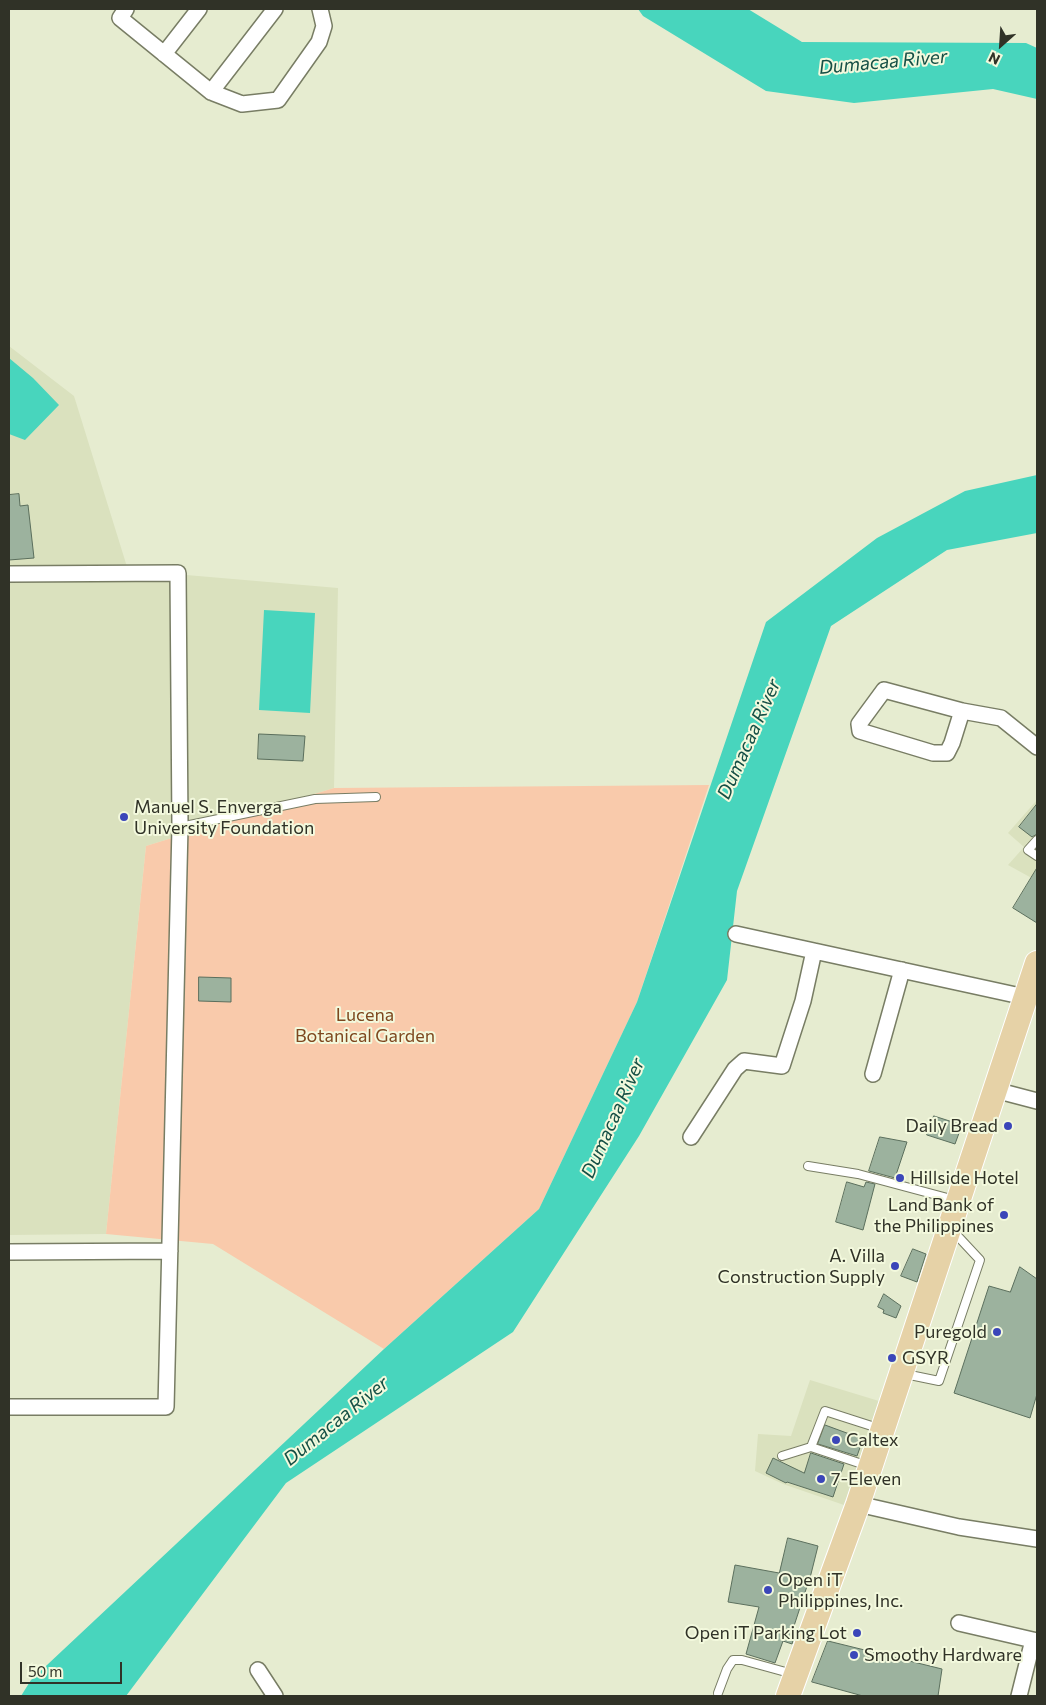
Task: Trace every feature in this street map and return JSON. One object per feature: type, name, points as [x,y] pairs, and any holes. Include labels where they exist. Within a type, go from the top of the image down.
[{"type":"main road","points":[[791,1686],[858,1504],[1037,963]]},
{"type":"street","points":[[164,54],[199,9]]},
{"type":"street","points":[[211,92],[275,9]]},
{"type":"street","points":[[123,14],[164,54],[211,92],[242,104],[278,100],[319,42],[324,26],[320,9]]},
{"type":"street","points":[[9,574],[178,573],[180,826],[166,1407],[9,1407]]},
{"type":"street","points":[[962,711],[947,753],[934,753],[860,731],[859,724],[884,690],[962,711],[1000,718],[1037,747]]},
{"type":"street","points":[[736,934],[1025,997]]},
{"type":"street","points":[[691,1137],[735,1069],[744,1062],[782,1066],[803,1001],[814,951]]},
{"type":"street","points":[[873,1074],[902,970]]},
{"type":"street","points":[[995,1090],[1037,1101]]},
{"type":"street","points":[[9,1252],[170,1250]]},
{"type":"street","points":[[858,1504],[959,1527],[1037,1539]]},
{"type":"street","points":[[959,1623],[1035,1641],[1019,1696]]},
{"type":"street","points":[[258,1670],[275,1696]]},
{"type":"lane","points":[[180,826],[315,799],[376,797]]},
{"type":"lane","points":[[1037,840],[1028,850],[1037,856]]},
{"type":"lane","points":[[808,1166],[858,1174],[957,1201]]},
{"type":"lane","points":[[900,1373],[939,1381],[980,1260],[949,1227]]},
{"type":"lane","points":[[811,1447],[825,1411],[882,1430]]},
{"type":"lane","points":[[782,1456],[811,1447],[869,1467]]},
{"type":"lane","points":[[718,1693],[727,1669],[733,1660],[742,1660],[791,1686]]},
{"type":"shaded area","name":"Manuel S. Enverga University Foundation","points":[[9,346],[74,396],[128,570],[338,588],[334,788],[146,846],[106,1234],[9,1235]]},
{"type":"shaded area","points":[[1037,800],[1037,881],[1008,865],[1024,847],[1008,833]]},
{"type":"shaded area","points":[[810,1380],[879,1401],[844,1505],[783,1484],[755,1471],[758,1434],[791,1436]]},
{"type":"green space","name":"Lucena Botanical Garden","points":[[709,785],[637,1002],[539,1209],[384,1349],[213,1244],[106,1234],[146,846],[334,788]]},
{"type":"water","name":"Dumacaa River","points":[[638,9],[748,9],[802,42],[1026,43],[1037,48],[1037,99],[993,89],[854,103],[766,91],[643,16]]},
{"type":"water","points":[[9,358],[33,378],[59,405],[25,440],[9,434]]},
{"type":"water","name":"Dumacaa River","points":[[1037,475],[1037,533],[947,550],[831,626],[737,891],[727,980],[639,1136],[513,1332],[286,1483],[126,1696],[21,1696],[31,1680],[384,1349],[539,1209],[637,1002],[766,622],[877,538],[965,491]]},
{"type":"water","points":[[264,610],[315,613],[310,713],[259,710]]},
{"type":"building","points":[[19,494],[20,506],[28,505],[34,558],[9,560],[9,495]]},
{"type":"building","points":[[259,734],[305,736],[303,761],[258,759]]},
{"type":"building","points":[[1037,804],[1037,834],[1032,837],[1019,827]]},
{"type":"building","points":[[1037,868],[1037,923],[1013,908]]},
{"type":"building","points":[[199,977],[231,978],[231,1002],[199,1001]]},
{"type":"building","points":[[934,1116],[962,1125],[955,1144],[927,1135]]},
{"type":"building","points":[[880,1137],[907,1142],[895,1178],[869,1171]]},
{"type":"building","points":[[847,1182],[864,1187],[866,1182],[875,1184],[863,1230],[836,1222]]},
{"type":"building","points":[[913,1249],[926,1254],[917,1282],[901,1276]]},
{"type":"building","points":[[1020,1267],[1037,1279],[1037,1394],[1030,1418],[954,1393],[989,1286],[1010,1292]]},
{"type":"building","points":[[884,1294],[901,1306],[896,1318],[883,1313],[884,1310],[878,1307]]},
{"type":"building","name":"Caltex","points":[[825,1425],[863,1439],[857,1456],[818,1444]]},
{"type":"building","points":[[811,1453],[844,1464],[833,1497],[786,1483],[766,1473],[773,1458],[804,1473]]},
{"type":"building","points":[[788,1538],[818,1546],[793,1629],[796,1630],[792,1644],[783,1641],[775,1663],[746,1654],[759,1607],[728,1602],[735,1565],[779,1573]]},
{"type":"building","name":"Smoothy Hardware","points":[[828,1641],[942,1669],[938,1696],[863,1696],[812,1682]]},
{"type":"place","name":"Manuel S. Enverga University Foundation","points":[[124,817]]},
{"type":"place","name":"Daily Bread","points":[[1008,1126]]},
{"type":"place","name":"Hillside Hotel","points":[[900,1178]]},
{"type":"place","name":"Land Bank of the Philippines","points":[[1004,1215]]},
{"type":"place","name":"A. Villa Construction Supply","points":[[895,1266]]},
{"type":"place","name":"Puregold","points":[[997,1332]]},
{"type":"place","name":"GSYR","points":[[892,1358]]},
{"type":"place","name":"Caltex","points":[[836,1440]]},
{"type":"place","name":"7-Eleven","points":[[821,1479]]},
{"type":"place","name":"Open iT Philippines, Inc.","points":[[768,1590]]},
{"type":"place","name":"Open iT Parking Lot","points":[[857,1633]]},
{"type":"place","name":"Smoothy Hardware","points":[[854,1655]]}]
